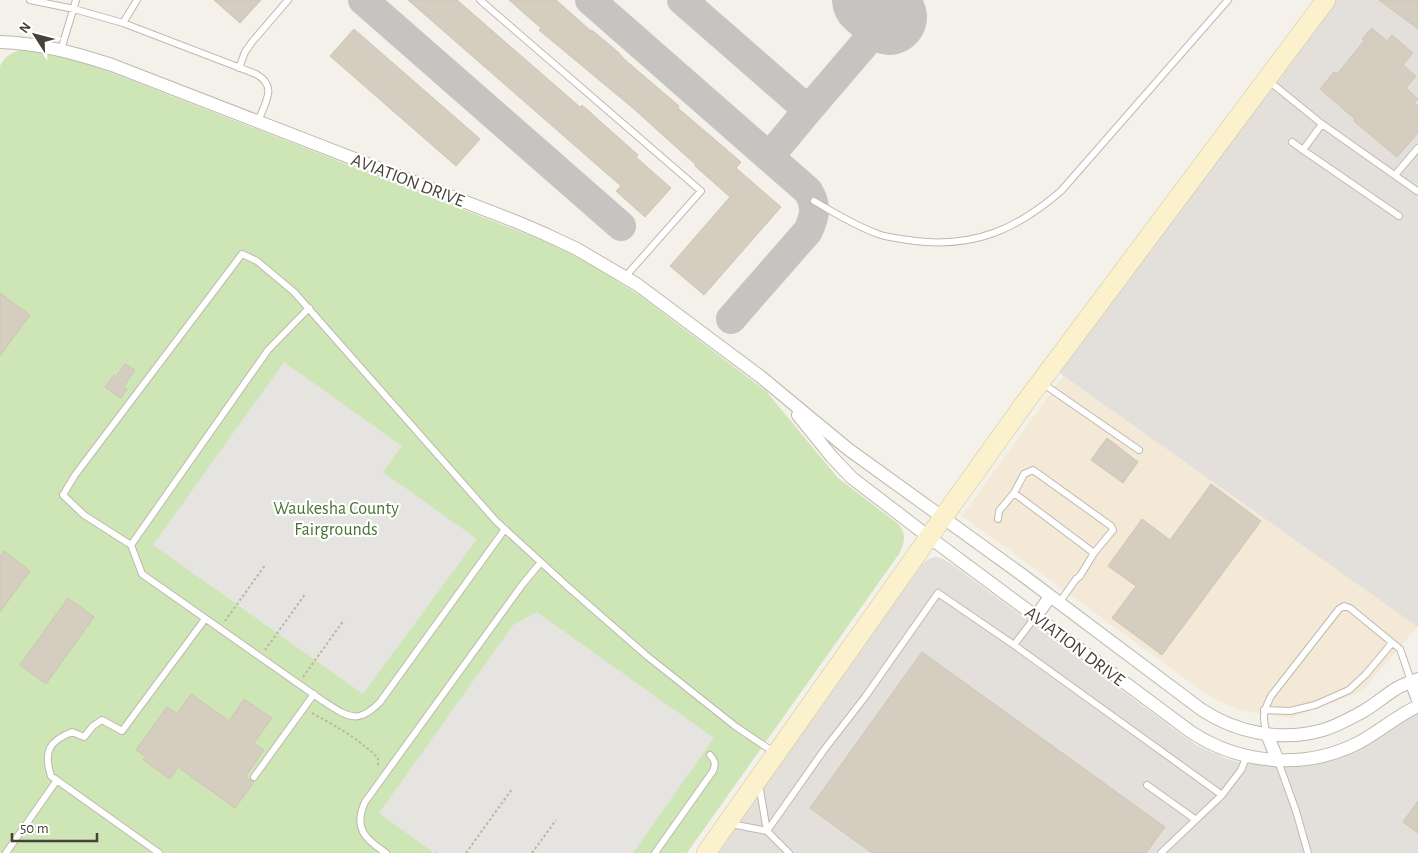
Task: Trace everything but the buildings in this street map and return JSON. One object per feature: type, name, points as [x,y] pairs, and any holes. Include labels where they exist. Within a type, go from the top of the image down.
[{"type":"street","points":[[706,853],[1041,382],[1326,0]]},
{"type":"street","name":"AVIATION DRIVE","points":[[0,42],[28,44],[61,50],[112,66],[545,234],[577,249],[625,277],[672,310],[780,393],[848,449],[1208,714],[1226,723],[1246,730],[1267,734],[1288,736],[1306,734],[1340,723],[1364,711],[1395,689],[1415,680]]},
{"type":"street","name":"AVIATION DRIVE","points":[[780,393],[852,478],[1191,732],[1218,746],[1247,756],[1278,760],[1299,760],[1320,756],[1340,750],[1377,732],[1418,706]]},
{"type":"street","points":[[1036,616],[1054,600]]},
{"type":"street","points":[[1415,680],[1418,700]]},
{"type":"street","points":[[1267,734],[1278,760]]},
{"type":"lane","points":[[30,0],[74,9],[123,24],[262,77],[269,93],[258,122]]},
{"type":"lane","points":[[61,50],[76,0]]},
{"type":"lane","points":[[123,24],[137,0]]},
{"type":"lane","points":[[239,68],[245,52],[252,42],[288,0]]},
{"type":"lane","points":[[480,0],[701,191],[625,277]]},
{"type":"lane","points":[[814,200],[848,221],[880,235],[934,243],[966,241],[992,234],[1024,219],[1042,208],[1061,191],[1228,0]]},
{"type":"lane","points":[[1267,78],[1322,124],[1417,190]]},
{"type":"lane","points":[[1303,150],[1322,124]]},
{"type":"lane","points":[[1292,142],[1399,216]]},
{"type":"lane","points":[[1395,175],[1418,148]]},
{"type":"lane","points":[[505,529],[380,702],[371,711],[362,716],[352,716],[344,714],[314,694],[142,574],[131,545],[84,515],[63,494],[75,475],[242,254],[258,261],[294,292],[505,529],[647,656],[735,726],[776,754]]},
{"type":"lane","points":[[131,545],[268,350],[309,308]]},
{"type":"lane","points":[[1041,382],[1139,450]]},
{"type":"lane","points":[[998,519],[999,511],[1014,493],[1024,474],[1033,470],[1111,526],[1113,530],[1094,553],[1080,576],[1054,600]]},
{"type":"lane","points":[[1014,493],[1094,553]]},
{"type":"lane","points":[[386,853],[364,836],[360,823],[361,812],[365,802],[522,585],[542,562]]},
{"type":"lane","points":[[767,832],[938,593],[1014,645],[1222,795]]},
{"type":"lane","points":[[1267,734],[1263,719],[1264,710],[1271,696],[1344,606],[1350,608],[1400,649],[1415,680]]},
{"type":"lane","points":[[1014,645],[1036,616]]},
{"type":"lane","points":[[159,853],[51,776],[47,763],[48,750],[58,737],[72,732],[84,738],[93,726],[102,720],[122,731],[205,619]]},
{"type":"lane","points":[[1264,710],[1290,711],[1315,705],[1349,690],[1366,674],[1392,642]]},
{"type":"lane","points":[[254,777],[314,694]]},
{"type":"lane","points":[[655,853],[713,771],[715,766],[714,759],[710,755]]},
{"type":"lane","points":[[1161,853],[1222,795],[1241,770],[1247,756]]},
{"type":"lane","points":[[1278,760],[1308,853]]},
{"type":"lane","points":[[758,779],[767,832]]},
{"type":"lane","points":[[6,853],[57,780]]},
{"type":"lane","points":[[1147,785],[1196,820]]},
{"type":"lane","points":[[727,823],[767,832],[788,853]]},
{"type":"path","points":[[225,621],[266,564]]},
{"type":"path","points":[[265,650],[306,593]]},
{"type":"path","points":[[303,677],[344,620]]},
{"type":"path","points":[[312,712],[341,729],[372,752],[378,758],[378,768]]},
{"type":"path","points":[[466,853],[512,789]]},
{"type":"path","points":[[532,853],[556,820]]},
{"type":"shaded area","points":[[1331,0],[1418,0],[1418,627],[1055,370]]},
{"type":"shaded area","points":[[284,362],[402,446],[383,472],[477,539],[363,694],[153,545]]},
{"type":"shaded area","points":[[1063,376],[1418,626],[1362,691],[1292,718],[1241,711],[1209,696],[962,516]]},
{"type":"shaded area","points":[[936,557],[953,565],[1182,735],[1198,746],[1225,758],[1238,762],[1269,766],[1297,766],[1418,711],[1418,853],[716,853],[922,564]]},
{"type":"shaded area","points":[[537,612],[714,738],[633,853],[434,853],[379,813],[513,625]]},
{"type":"green space","name":"Waukesha County Fairgrounds","points":[[26,49],[75,59],[115,74],[526,234],[587,262],[639,295],[766,391],[838,478],[897,523],[904,534],[903,546],[899,554],[687,853],[0,853],[0,66],[10,54]]},
{"type":"taxiway","points":[[363,0],[621,226]]},
{"type":"taxiway","points":[[590,0],[808,191],[811,196],[814,211],[808,231],[731,319]]},
{"type":"taxiway","points":[[682,0],[808,110],[902,0]]},
{"type":"taxiway","points":[[769,157],[808,110]]},
{"type":"runway","points":[[870,0],[889,17]]}]
